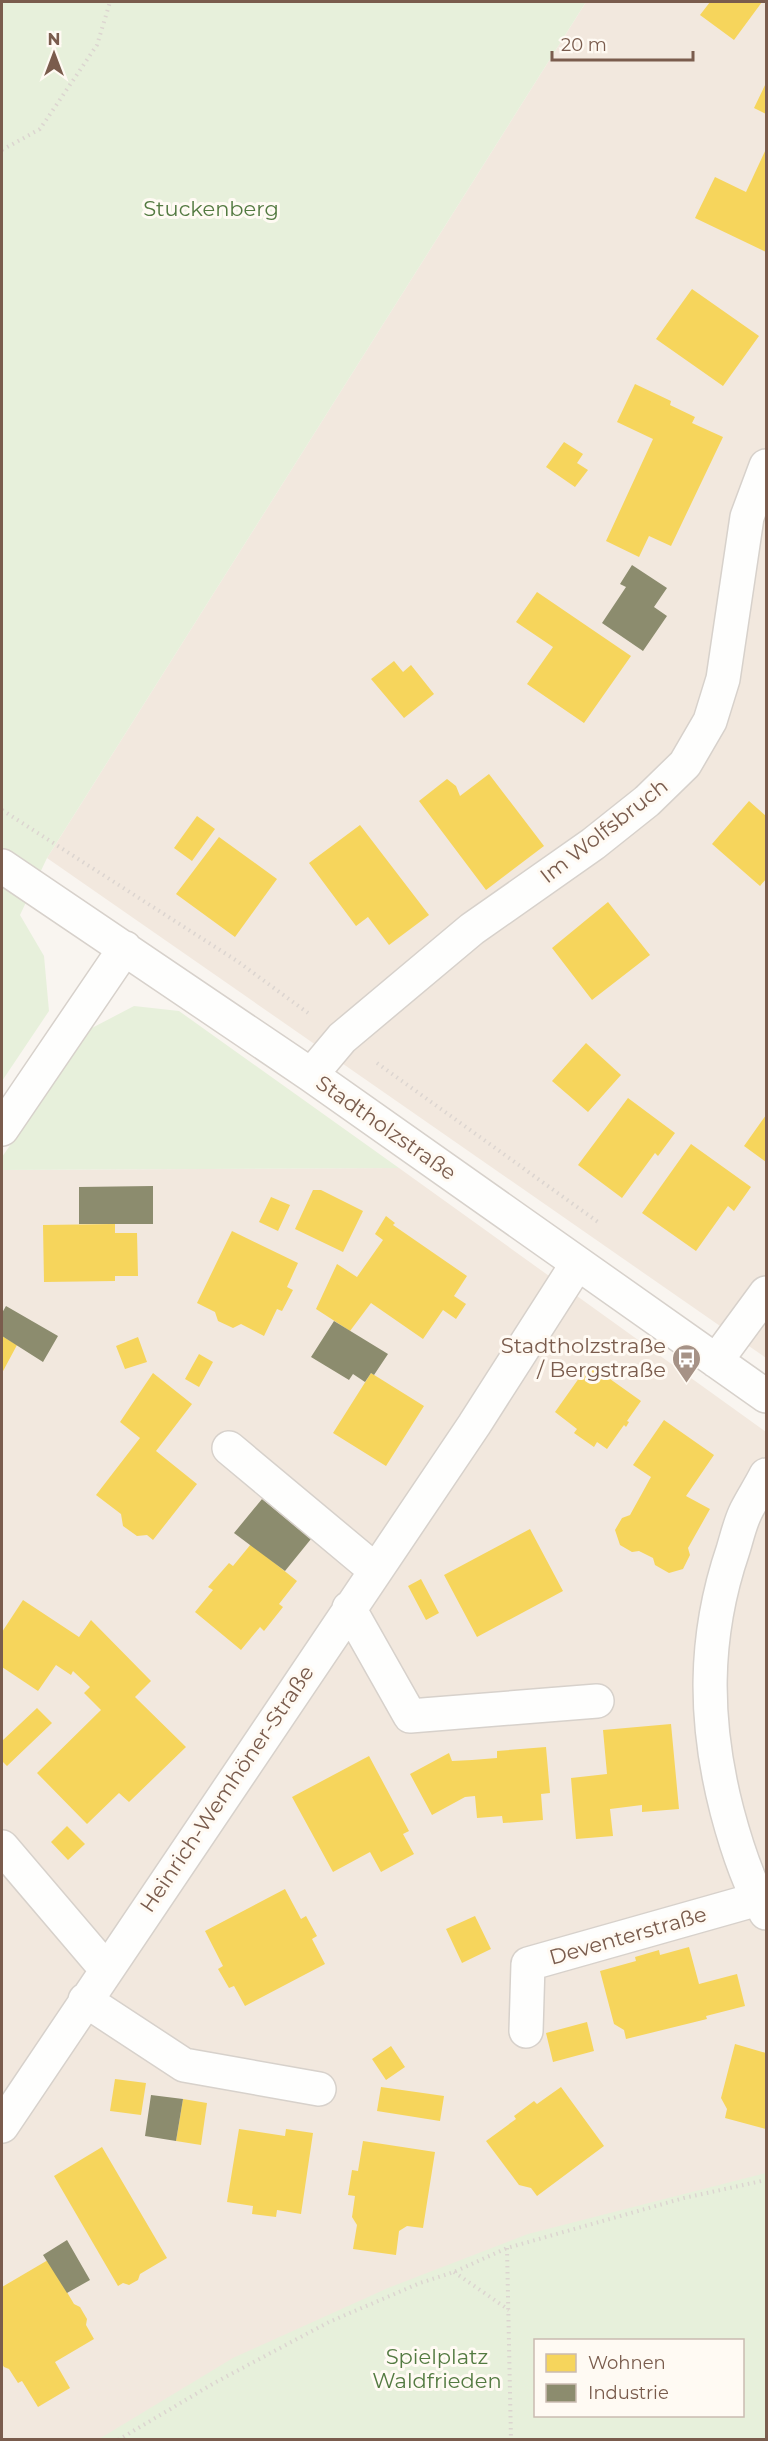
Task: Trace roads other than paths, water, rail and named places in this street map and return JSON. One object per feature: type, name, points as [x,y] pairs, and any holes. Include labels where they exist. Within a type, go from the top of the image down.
[{"type":"street","name":"Im Wolfsbruch","points":[[311,1075],[342,1038],[472,929],[593,844],[638,808],[685,764],[710,721],[723,679],[747,516],[766,466]]},
{"type":"street","name":"Stadtholzstraße","points":[[2,866],[311,1075],[766,1396]]},
{"type":"street","points":[[2,1129],[125,948]]},
{"type":"street","name":"Heinrich-Wemhöner-Straße","points":[[2,2126],[474,1425],[577,1264]]},
{"type":"street","points":[[716,1361],[766,1293]]},
{"type":"street","points":[[229,1448],[375,1570]]},
{"type":"street","name":"Deventerstraße","points":[[526,2031],[528,1964],[762,1906],[734,1836],[718,1776],[709,1704],[711,1645],[724,1576],[745,1512],[766,1475]]},
{"type":"street","points":[[349,1608],[410,1716],[597,1701]]},
{"type":"street","points":[[2,1847],[106,1969]]},
{"type":"street","points":[[85,2000],[184,2066],[319,2089]]},
{"type":"place","name":"Stadtholzstraße / Bergstraße","points":[[687,1384]]},
{"type":"park label","name":"Stuckenberg","points":[[211,209]]},
{"type":"park label","name":"Spielplatz Waldfrieden","points":[[437,2369]]}]
